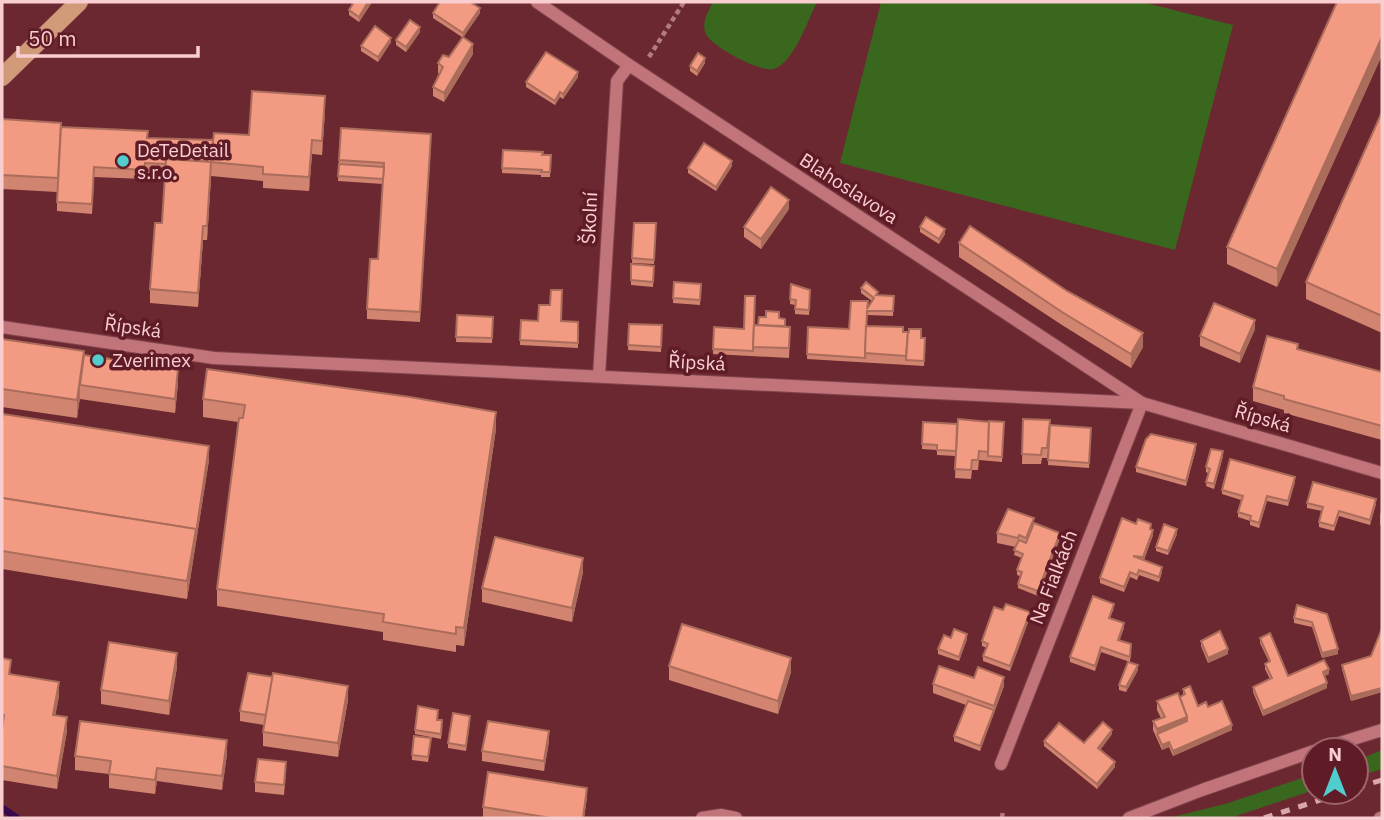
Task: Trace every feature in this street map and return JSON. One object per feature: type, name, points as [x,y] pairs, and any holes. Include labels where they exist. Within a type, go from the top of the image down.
[{"type":"main road","points":[[2,77],[79,2]]},
{"type":"street","name":"Blahoslavova","points":[[537,2],[1142,403]]},
{"type":"street","name":"Školní","points":[[599,376],[617,81],[629,65]]},
{"type":"street","name":"Řípská","points":[[2,327],[214,358],[1142,403],[1382,473]]},
{"type":"street","name":"Na Fialkách","points":[[1001,764],[1142,403]]},
{"type":"street","points":[[1362,736],[1382,730]]},
{"type":"street","points":[[1129,818],[1300,755]]},
{"type":"street","points":[[702,818],[721,815],[736,818]]},
{"type":"path","points":[[647,59],[684,2]]},
{"type":"path","points":[[1002,818],[1003,810]]},
{"type":"green space","points":[[713,2],[817,2],[800,40],[788,58],[774,69],[767,69],[736,57],[709,38],[704,24]]},
{"type":"green space","points":[[881,2],[1142,2],[1233,25],[1175,250],[840,163]]},
{"type":"green space","points":[[1382,750],[1382,769],[1370,773],[1370,755]]},
{"type":"green space","points":[[1300,779],[1300,795],[1230,818],[1168,818],[1225,804]]},
{"type":"building","points":[[354,2],[368,2],[359,17],[349,10]]},
{"type":"building","points":[[440,2],[470,2],[480,8],[463,33],[433,13]]},
{"type":"building","points":[[1337,2],[1382,2],[1382,37],[1277,269],[1227,247]]},
{"type":"building","points":[[410,20],[420,27],[406,47],[396,40]]},
{"type":"building","points":[[375,26],[391,38],[378,57],[361,46]]},
{"type":"building","points":[[463,37],[473,44],[444,93],[433,87],[443,67],[438,63],[443,55],[449,57]]},
{"type":"building","points":[[546,52],[578,72],[555,101],[526,82]]},
{"type":"building","points":[[698,53],[705,58],[697,71],[690,66]]},
{"type":"building","points":[[252,91],[325,96],[322,141],[312,140],[309,177],[263,174],[263,167],[211,162],[214,133],[249,135]]},
{"type":"building","points":[[1382,112],[1382,316],[1306,282]]},
{"type":"building","points":[[2,119],[61,123],[58,178],[2,175]]},
{"type":"building","points":[[61,127],[148,131],[147,138],[213,140],[211,162],[166,159],[166,164],[145,163],[144,170],[94,167],[92,204],[57,202]]},
{"type":"building","points":[[341,128],[431,134],[420,312],[367,309],[370,259],[378,259],[384,163],[339,160]]},
{"type":"building","points":[[704,143],[732,161],[716,187],[688,168]]},
{"type":"building","points":[[503,150],[543,152],[542,155],[551,155],[550,172],[502,168]]},
{"type":"building","points":[[166,159],[211,162],[207,226],[203,226],[198,293],[150,289],[155,223],[162,223]]},
{"type":"building","points":[[339,164],[384,167],[383,179],[338,176]]},
{"type":"building","points":[[771,187],[789,200],[761,239],[744,227]]},
{"type":"building","points":[[926,217],[945,229],[939,239],[920,227]]},
{"type":"building","points":[[634,223],[656,223],[654,260],[632,258]]},
{"type":"building","points":[[970,226],[1067,291],[1143,333],[1131,354],[1062,312],[959,243]]},
{"type":"building","points":[[631,264],[654,266],[653,282],[631,280]]},
{"type":"building","points":[[674,282],[701,284],[700,300],[673,298]]},
{"type":"building","points":[[866,282],[878,292],[876,295],[894,296],[893,311],[867,311],[865,358],[807,354],[808,327],[849,329],[851,301],[868,301],[867,309],[874,298],[861,288]]},
{"type":"building","points":[[791,284],[810,290],[809,310],[795,309],[796,300],[790,299]]},
{"type":"building","points":[[551,290],[562,290],[561,321],[578,322],[578,343],[520,340],[521,320],[538,321],[539,305],[550,305]]},
{"type":"building","points":[[745,296],[755,296],[753,351],[713,349],[714,327],[744,329]]},
{"type":"building","points":[[1214,303],[1255,320],[1240,354],[1200,336]]},
{"type":"building","points":[[766,311],[779,312],[779,318],[785,319],[785,326],[758,325],[759,317],[766,317]]},
{"type":"building","points":[[457,315],[493,317],[492,338],[456,337]]},
{"type":"building","points":[[629,324],[662,325],[661,347],[628,345]]},
{"type":"building","points":[[754,325],[790,327],[789,348],[753,347]]},
{"type":"building","points":[[866,326],[903,327],[903,332],[908,332],[906,356],[865,353]]},
{"type":"building","points":[[909,329],[921,329],[921,338],[925,338],[924,361],[906,360]]},
{"type":"building","points":[[1267,336],[1298,344],[1297,349],[1382,372],[1382,426],[1284,399],[1284,396],[1253,387]]},
{"type":"building","points":[[2,339],[84,351],[77,400],[2,389]]},
{"type":"building","points":[[84,355],[178,369],[175,399],[80,385]]},
{"type":"building","points":[[207,369],[410,397],[496,412],[464,628],[456,627],[456,634],[383,622],[384,614],[217,589],[239,418],[243,418],[245,405],[203,399]]},
{"type":"building","points":[[3,414],[209,446],[196,533],[196,529],[2,498]]},
{"type":"building","points":[[958,419],[989,422],[988,452],[979,451],[978,460],[972,460],[971,470],[955,469]]},
{"type":"building","points":[[1023,419],[1050,420],[1047,448],[1042,448],[1041,455],[1022,454]]},
{"type":"building","points":[[989,421],[1004,422],[1002,457],[988,456]]},
{"type":"building","points":[[923,422],[957,424],[956,451],[937,450],[937,445],[922,444]]},
{"type":"building","points":[[1050,425],[1091,428],[1089,463],[1048,460]]},
{"type":"building","points":[[1151,434],[1196,444],[1186,481],[1136,467],[1146,439]]},
{"type":"building","points":[[1211,449],[1223,451],[1214,484],[1206,482],[1210,469],[1206,467]]},
{"type":"building","points":[[1230,459],[1295,477],[1288,501],[1267,496],[1259,523],[1250,520],[1251,516],[1238,512],[1243,496],[1222,490]]},
{"type":"building","points":[[1313,482],[1376,499],[1370,520],[1339,511],[1334,526],[1319,522],[1323,507],[1307,503]]},
{"type":"building","points":[[2,498],[196,529],[187,581],[2,551]]},
{"type":"building","points":[[1008,509],[1034,518],[1026,538],[997,533]]},
{"type":"building","points":[[1122,518],[1136,524],[1138,519],[1151,524],[1150,529],[1153,530],[1143,557],[1133,556],[1162,567],[1159,577],[1139,570],[1137,575],[1130,572],[1124,587],[1100,578]]},
{"type":"building","points":[[1034,523],[1060,533],[1038,591],[1018,584],[1022,572],[1017,570],[1023,554],[1014,550],[1019,540],[1026,543]]},
{"type":"building","points":[[1164,524],[1177,529],[1168,551],[1156,547]]},
{"type":"building","points":[[495,537],[583,558],[572,608],[482,588]]},
{"type":"building","points":[[1093,596],[1114,604],[1109,618],[1124,623],[1118,640],[1131,644],[1130,657],[1101,647],[1095,666],[1070,657]]},
{"type":"building","points":[[1006,604],[1030,612],[1010,666],[983,656],[988,644],[982,641],[994,607],[1003,610]]},
{"type":"building","points":[[1297,605],[1327,614],[1338,649],[1322,653],[1312,622],[1294,618]]},
{"type":"building","points":[[682,624],[791,658],[778,701],[669,666]]},
{"type":"building","points":[[1382,628],[1382,688],[1351,696],[1342,665],[1371,656]]},
{"type":"building","points":[[954,629],[967,634],[959,657],[938,649],[944,635],[951,638]]},
{"type":"building","points":[[1220,631],[1228,649],[1208,658],[1201,641]]},
{"type":"building","points":[[1270,633],[1288,676],[1324,660],[1329,669],[1323,672],[1327,683],[1263,711],[1253,687],[1272,678],[1265,664],[1270,661],[1260,638]]},
{"type":"building","points":[[109,642],[177,653],[169,701],[101,690]]},
{"type":"building","points":[[2,658],[11,660],[9,674],[59,682],[53,715],[67,717],[57,776],[2,766]]},
{"type":"building","points":[[1128,662],[1138,665],[1126,687],[1119,685]]},
{"type":"building","points":[[939,666],[974,678],[978,667],[1004,677],[994,706],[933,684]]},
{"type":"building","points":[[248,673],[273,677],[266,715],[240,711]]},
{"type":"building","points":[[273,673],[348,686],[338,743],[263,732]]},
{"type":"building","points":[[1190,686],[1198,706],[1206,702],[1208,707],[1222,701],[1232,725],[1173,751],[1169,742],[1162,745],[1157,734],[1187,721],[1180,697],[1185,694],[1183,689]]},
{"type":"building","points":[[1178,693],[1187,717],[1157,729],[1153,721],[1165,717],[1157,701]]},
{"type":"building","points":[[968,701],[994,710],[980,746],[954,736]]},
{"type":"building","points":[[418,706],[438,710],[437,720],[442,720],[441,734],[415,730]]},
{"type":"building","points":[[453,713],[470,716],[466,746],[448,743]]},
{"type":"building","points":[[80,721],[227,740],[222,776],[157,768],[155,780],[109,774],[111,761],[75,756]]},
{"type":"building","points":[[488,721],[549,731],[544,761],[482,751]]},
{"type":"building","points":[[1103,722],[1112,730],[1098,748],[1115,762],[1097,784],[1044,741],[1059,723],[1084,743]]},
{"type":"building","points":[[414,736],[431,738],[428,757],[412,755]]},
{"type":"building","points":[[258,759],[286,762],[284,785],[255,782]]},
{"type":"building","points":[[488,772],[587,788],[583,818],[551,818],[483,807]]},
{"type":"waterway","points":[[2,808],[17,818]]},
{"type":"railway","points":[[1370,784],[1382,780]]},
{"type":"railway","points":[[1264,818],[1301,806]]},
{"type":"place","name":"DeTeDetail s.r.o.","points":[[123,161]]},
{"type":"place","name":"Zverimex","points":[[98,360]]}]
